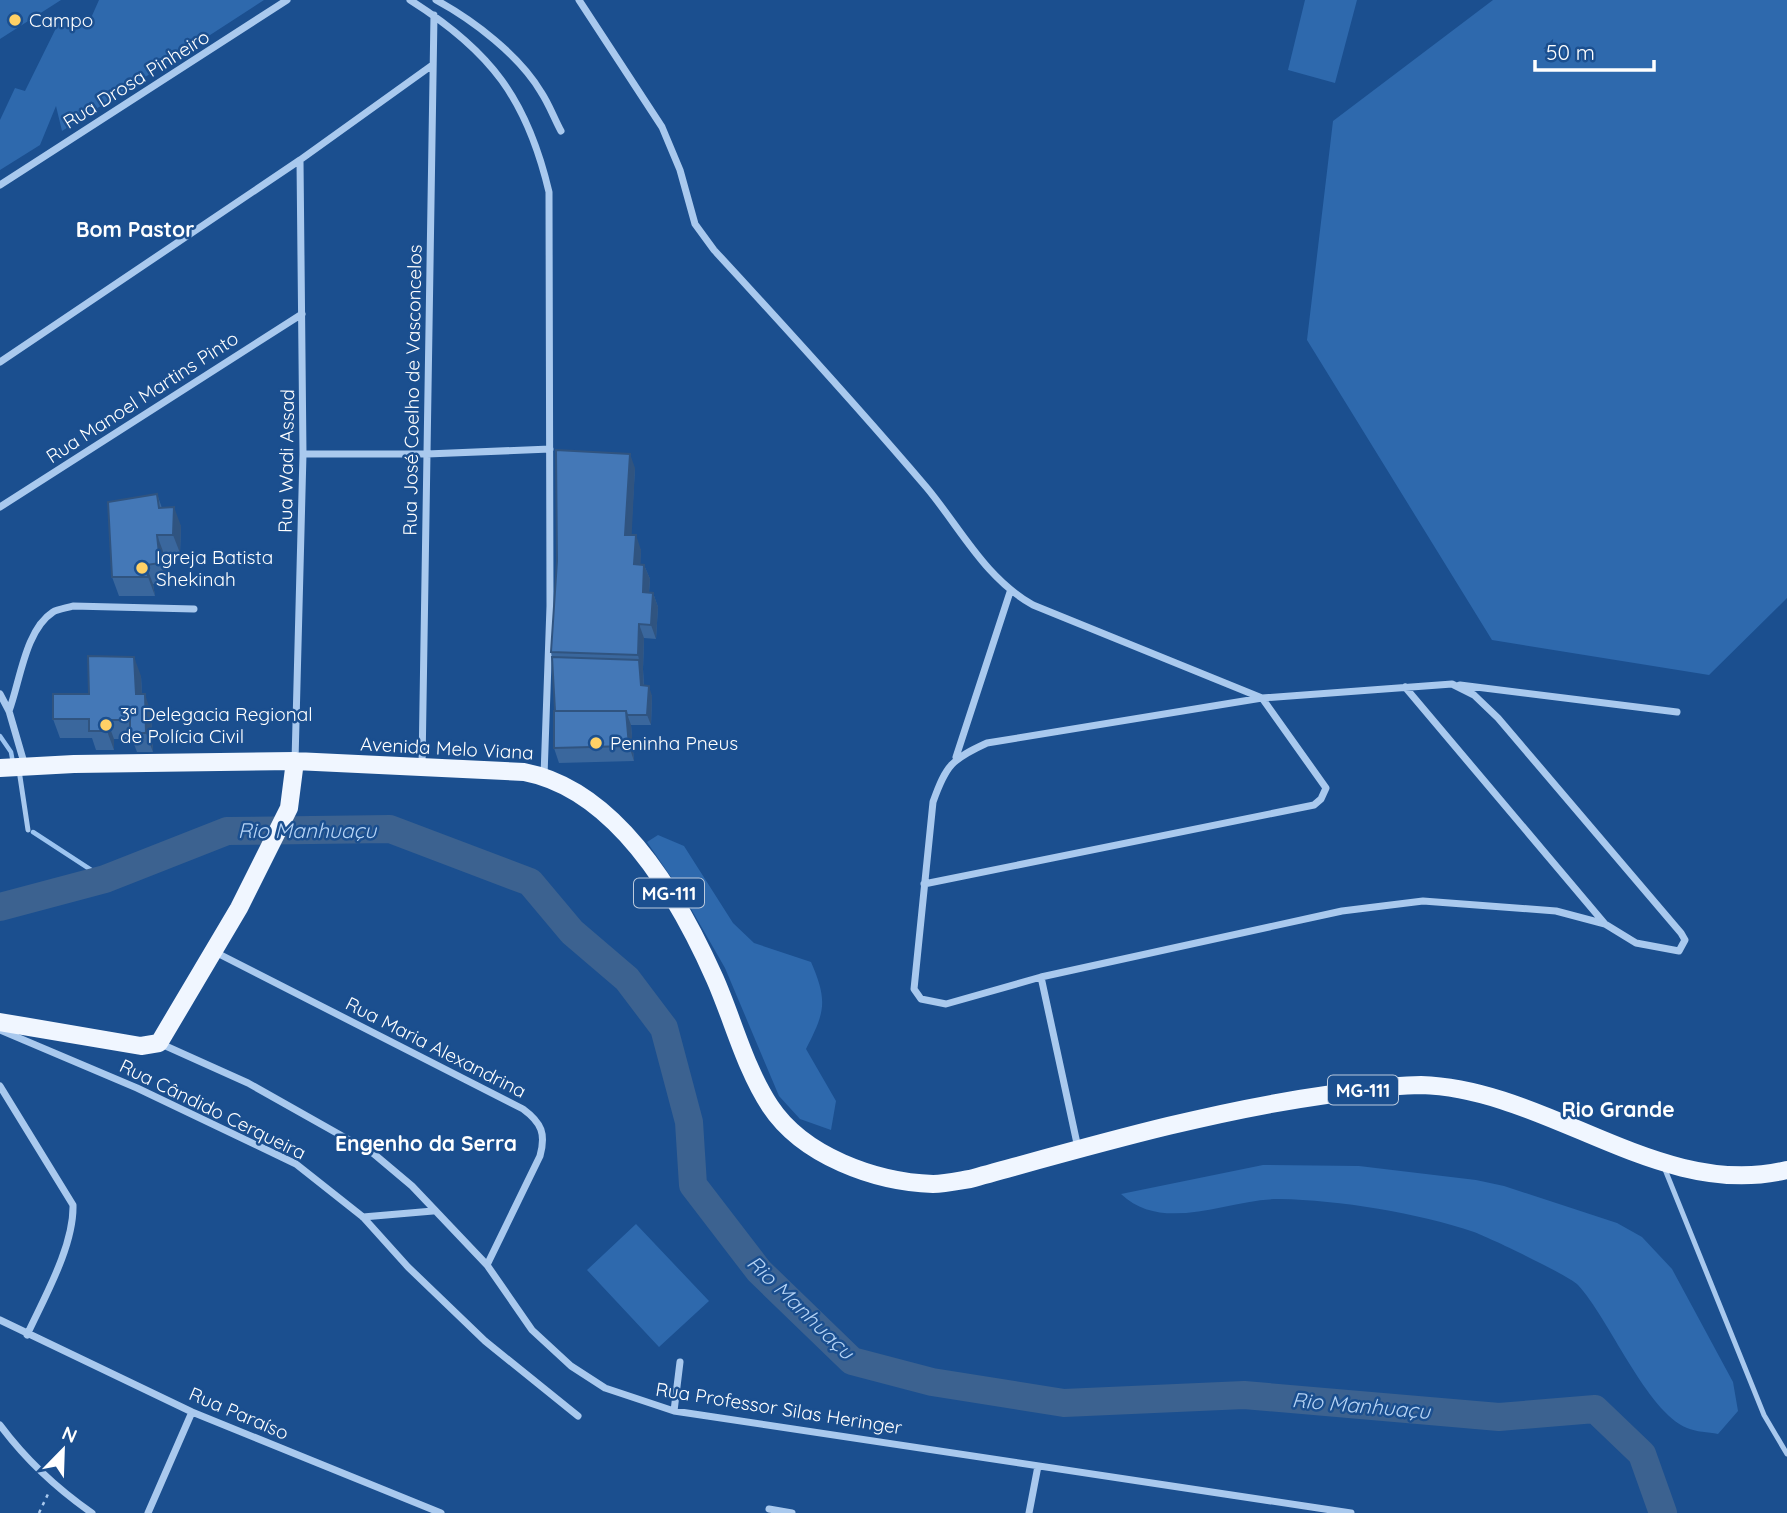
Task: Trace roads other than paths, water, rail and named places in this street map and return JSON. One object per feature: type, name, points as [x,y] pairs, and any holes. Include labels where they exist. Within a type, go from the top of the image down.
[{"type":"main road","name":"Avenida Melo Viana","points":[[12,768],[74,764],[296,761],[422,766],[544,776],[572,789],[625,831],[685,916],[770,1107],[801,1137],[828,1156],[866,1172],[934,1184],[970,1179],[1079,1149]]},
{"type":"main road","points":[[0,1022],[141,1046],[159,1043],[239,908],[289,808],[296,761]]},
{"type":"main road","name":"MG-111","points":[[1079,1149],[1266,1104],[1421,1085],[1494,1097],[1588,1131],[1663,1164],[1735,1177],[1765,1176],[1787,1170]]},
{"type":"street","points":[[410,0],[434,15],[492,66],[518,105],[538,146],[549,205],[550,606],[544,776]]},
{"type":"street","points":[[436,0],[479,29],[523,68],[540,90],[561,131]]},
{"type":"street","points":[[579,0],[662,127],[680,170],[695,224],[928,490],[994,576],[1010,592],[1032,605],[1262,698],[1326,788],[1321,799],[1314,805],[924,884]]},
{"type":"street","name":"Rua Drosa Pinheiro","points":[[0,184],[285,1]]},
{"type":"street","name":"Rua José Coelho de Vasconcelos","points":[[422,766],[431,66],[434,15]]},
{"type":"street","points":[[0,362],[300,160],[431,66]]},
{"type":"street","name":"Rua Wadi Assad","points":[[296,761],[303,454],[300,160]]},
{"type":"street","name":"Rua Manoel Martins Pinto","points":[[0,507],[302,314]]},
{"type":"street","points":[[303,454],[427,454],[550,449]]},
{"type":"street","points":[[1010,592],[956,757],[941,780],[933,802],[914,973],[914,989],[921,999],[946,1004],[1041,976],[1342,911],[1423,901],[1556,911],[1605,924],[1636,943],[1671,952],[1679,951],[1685,940],[1498,718],[1474,695],[1452,684]]},
{"type":"street","points":[[12,768],[9,711],[34,635],[54,611],[73,606],[194,609]]},
{"type":"street","points":[[956,757],[987,743],[1262,698],[1452,684],[1677,712]]},
{"type":"street","points":[[1405,687],[1605,924]]},
{"type":"street","points":[[0,694],[9,711]]},
{"type":"street","name":"Rua Maria Alexandrina","points":[[215,951],[523,1109],[537,1120],[544,1138],[540,1156],[487,1265]]},
{"type":"street","points":[[1041,976],[1079,1149]]},
{"type":"street","name":"Rua Cândido Cerqueira","points":[[0,1030],[137,1088],[296,1164],[363,1217],[408,1267],[485,1341],[578,1416]]},
{"type":"street","name":"Rua Professor Silas Heringer","points":[[159,1043],[248,1083],[374,1154],[412,1186],[487,1265],[532,1330],[571,1366],[605,1388],[674,1411],[1351,1513]]},
{"type":"street","points":[[0,1086],[73,1205],[73,1217],[66,1241],[27,1335]]},
{"type":"street","points":[[363,1217],[433,1211]]},
{"type":"street","name":"Rua Paraíso","points":[[0,1320],[192,1412],[441,1513]]},
{"type":"street","points":[[674,1411],[680,1362]]},
{"type":"street","points":[[148,1513],[192,1412]]},
{"type":"street","points":[[0,1425],[53,1484],[92,1513]]},
{"type":"street","points":[[1029,1513],[1038,1465]]},
{"type":"street","points":[[769,1509],[792,1513]]},
{"type":"lane","points":[[12,768],[28,830]]},
{"type":"lane","points":[[1663,1164],[1764,1415],[1787,1454]]},
{"type":"waterway","points":[[0,736],[11,752],[13,763]]},
{"type":"waterway","name":"Rio Manhuaçu","points":[[0,907],[105,879],[227,831],[390,829],[530,882],[572,932],[627,979],[664,1028],[689,1122],[693,1185],[759,1271],[852,1361],[932,1382],[1064,1403],[1244,1395],[1499,1417],[1595,1409],[1642,1454],[1663,1513]]},
{"type":"waterway","points":[[33,832],[105,879]]},
{"type":"place","name":"Campo","points":[[15,20]]},
{"type":"place","name":"Igreja Batista Shekinah","points":[[142,568]]},
{"type":"place","name":"3ª Delegacia Regional de Polícia Civil","points":[[106,725]]},
{"type":"place","name":"Peninha Pneus","points":[[596,743]]},
{"type":"district","name":"Bom Pastor","points":[[135,229]]},
{"type":"district","name":"Rio Grande","points":[[1618,1109]]},
{"type":"district","name":"Engenho da Serra","points":[[426,1143]]}]
